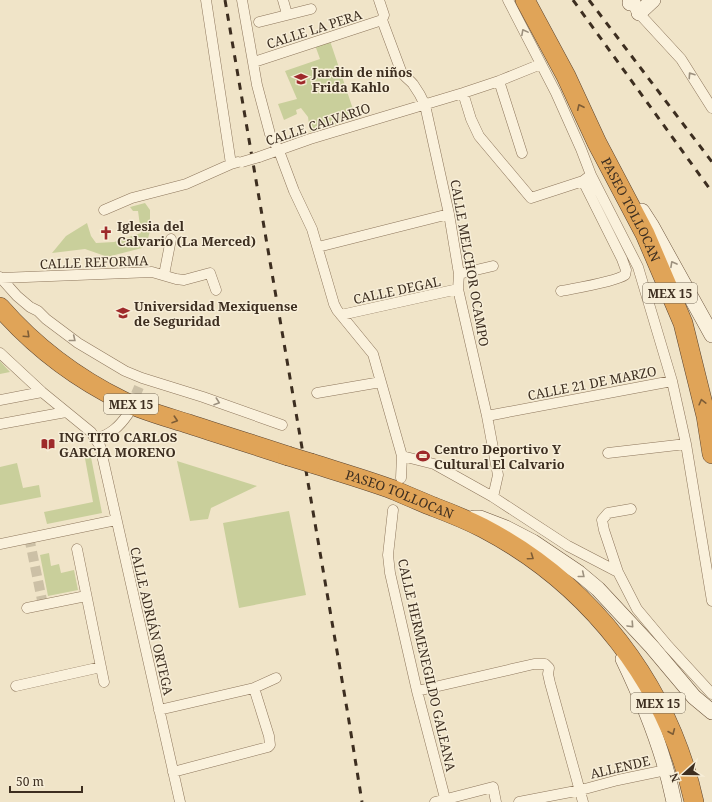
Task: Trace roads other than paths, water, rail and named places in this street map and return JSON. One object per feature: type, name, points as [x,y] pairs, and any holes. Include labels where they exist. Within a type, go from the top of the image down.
[{"type":"highway","name":"PASEO TOLLOCAN","points":[[525,0],[566,76],[597,143],[645,234],[683,323],[706,416],[712,454]]},
{"type":"highway","name":"PASEO TOLLOCAN","points":[[0,307],[20,328],[52,356],[87,381],[111,395],[143,410],[394,490],[460,517],[504,540],[545,567],[599,617],[629,655],[655,697],[676,741],[694,802]]},
{"type":"main road","points":[[633,4],[653,0]]},
{"type":"main road","points":[[597,143],[651,225],[712,335]]},
{"type":"main road","points":[[460,517],[480,518],[506,528],[559,558],[579,573],[605,596],[652,647],[694,697],[712,712]]},
{"type":"main road","points":[[599,617],[623,659],[644,704],[660,750],[674,802]]},
{"type":"street","points":[[206,0],[231,164]]},
{"type":"street","points":[[242,0],[260,101],[270,134],[279,151],[294,191],[312,229],[334,304],[372,354],[402,456],[402,478]]},
{"type":"street","points":[[283,0],[287,14]]},
{"type":"street","name":"CALLE MELCHOR OCAMPO","points":[[379,0],[384,16],[382,20],[403,76],[411,82],[425,105],[449,214],[460,274],[458,290],[487,416],[498,475],[493,497]]},
{"type":"street","points":[[508,0],[541,64],[581,149],[587,178],[626,270],[626,275],[622,277],[561,291]]},
{"type":"street","points":[[633,4],[681,59],[712,108]]},
{"type":"street","points":[[259,22],[311,9]]},
{"type":"street","name":"CALLE LA PERA","points":[[254,62],[382,20]]},
{"type":"street","name":"CALLE CALVARIO","points":[[104,210],[132,198],[186,184],[231,164],[279,151],[310,139],[463,93],[499,81],[541,64]]},
{"type":"street","points":[[499,81],[522,153]]},
{"type":"street","points":[[463,93],[470,119],[480,136],[531,198],[587,178]]},
{"type":"street","name":"CALLE 21 DE MARZO","points":[[487,416],[672,381],[638,267],[587,178]]},
{"type":"street","points":[[318,247],[449,214]]},
{"type":"street","points":[[164,275],[171,239]]},
{"type":"street","points":[[460,274],[493,266]]},
{"type":"street","name":"CALLE REFORMA","points":[[0,277],[152,272],[176,280],[184,280],[210,273],[216,290]]},
{"type":"street","points":[[0,277],[30,307],[38,311],[46,319],[78,343],[125,371],[141,383],[203,398],[282,425]]},
{"type":"street","name":"CALLE DEGAL","points":[[341,315],[458,290]]},
{"type":"street","points":[[0,353],[42,392],[91,432],[98,442],[116,429],[128,414]]},
{"type":"street","points":[[672,381],[686,444],[712,601]]},
{"type":"street","points":[[317,393],[381,382]]},
{"type":"street","points":[[0,400],[42,392]]},
{"type":"street","points":[[0,424],[66,412]]},
{"type":"street","name":"CALLE ADRIÁN ORTEGA","points":[[98,442],[180,802]]},
{"type":"street","points":[[608,453],[686,444]]},
{"type":"street","points":[[402,456],[434,464],[493,497],[568,546],[618,572]]},
{"type":"street","points":[[631,509],[608,513],[602,520],[618,572],[637,609],[668,646],[712,694]]},
{"type":"street","name":"CALLE HERMENEGILDO GALEANA","points":[[393,510],[388,554],[390,573],[442,801]]},
{"type":"street","points":[[0,544],[116,520]]},
{"type":"street","points":[[77,549],[104,682]]},
{"type":"street","points":[[27,608],[86,596]]},
{"type":"street","points":[[418,691],[534,664],[545,664],[549,668],[548,674],[550,683],[581,790],[583,802]]},
{"type":"street","points":[[16,686],[101,667]]},
{"type":"street","points":[[159,710],[254,688],[276,678]]},
{"type":"street","points":[[173,772],[268,747],[270,745],[269,736],[254,688]]},
{"type":"street","name":"ALLENDE","points":[[519,802],[581,790],[618,780],[666,770]]},
{"type":"street","points":[[442,801],[493,787],[496,802]]},
{"type":"tunnel","points":[[130,408],[139,387]]},
{"type":"tunnel","points":[[29,537],[43,605]]},
{"type":"railway","points":[[225,0],[362,802]]},
{"type":"railway","points":[[573,0],[712,192]]},
{"type":"railway","points":[[589,0],[712,162]]},
{"type":"place","name":"Jardin de niños Frida Kahlo","points":[[301,79]]},
{"type":"place","name":"Iglesia del Calvario (La Merced)","points":[[106,233]]},
{"type":"place","name":"Universidad Mexiquense de Seguridad","points":[[123,313]]},
{"type":"place","name":"ING TITO CARLOS GARCIA MORENO","points":[[48,444]]},
{"type":"place","name":"Centro Deportivo Y Cultural El Calvario","points":[[423,456]]}]
